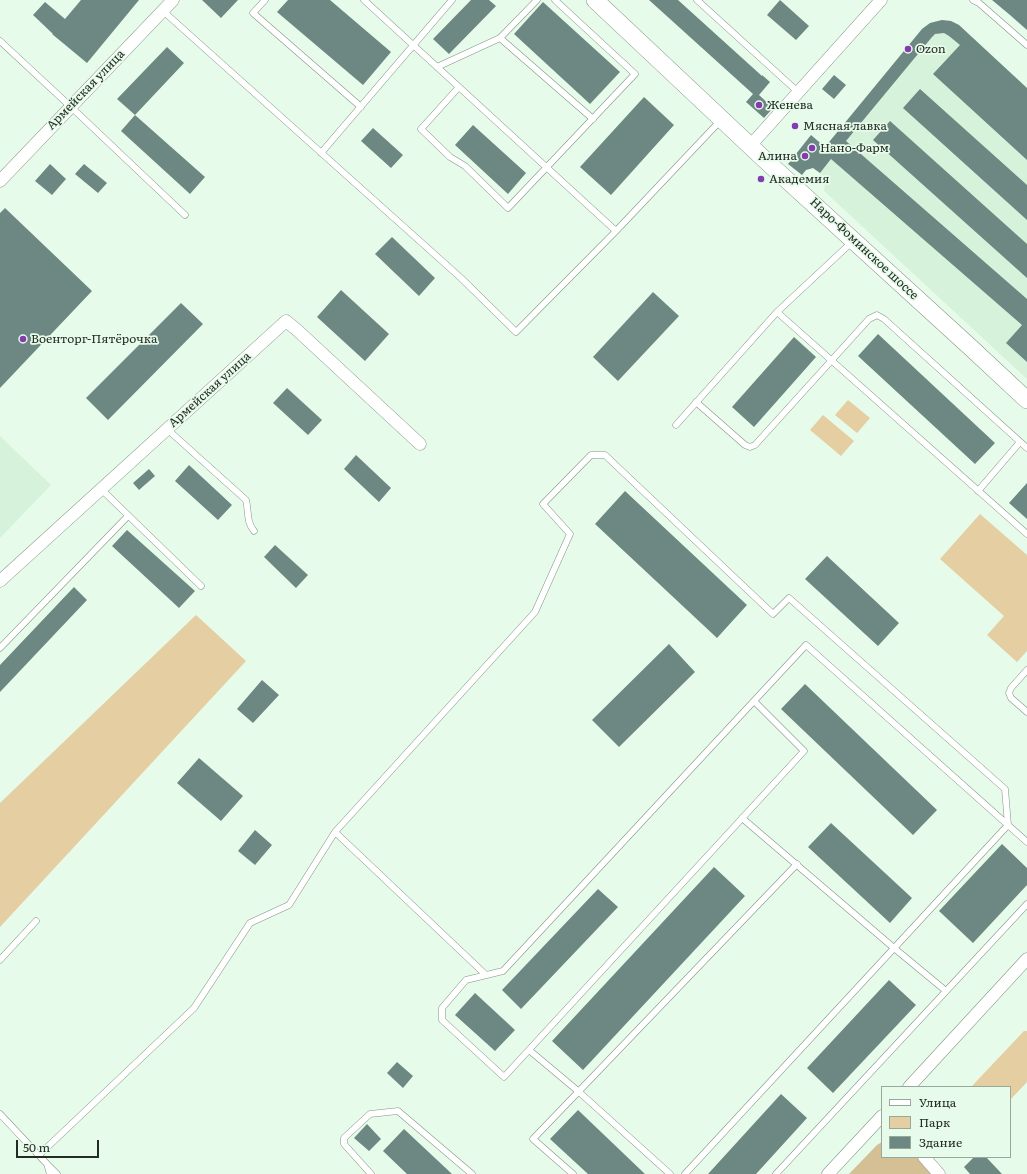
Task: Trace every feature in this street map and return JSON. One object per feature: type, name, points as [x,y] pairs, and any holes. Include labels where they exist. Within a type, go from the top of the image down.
[{"type":"main road","name":"Наро-Фоминское шоссе","points":[[595,0],[750,146],[1027,400]]},
{"type":"street","name":"Армейская улица","points":[[0,181],[70,106],[173,0]]},
{"type":"street","points":[[750,146],[881,0]]},
{"type":"street","name":"Армейская улица","points":[[0,581],[286,322],[297,330],[420,444]]},
{"type":"street","points":[[910,1086],[1027,959]]},
{"type":"street","points":[[828,1174],[881,1117]]},
{"type":"street","points":[[925,1158],[939,1174]]},
{"type":"lane","points":[[265,0],[253,13],[361,107]]},
{"type":"lane","points":[[364,0],[616,231]]},
{"type":"lane","points":[[321,153],[452,0]]},
{"type":"lane","points":[[437,67],[500,38],[537,0]]},
{"type":"lane","points":[[459,87],[421,129],[450,156],[465,166],[508,208],[635,74],[555,0]]},
{"type":"lane","points":[[697,0],[798,92]]},
{"type":"lane","points":[[973,0],[1027,45]]},
{"type":"lane","points":[[163,11],[461,278],[516,332],[616,231],[722,119]]},
{"type":"lane","points":[[500,38],[592,119]]},
{"type":"lane","points":[[0,41],[185,215]]},
{"type":"lane","points":[[676,425],[776,312],[854,240]]},
{"type":"lane","points":[[776,312],[1027,534]]},
{"type":"lane","points":[[696,402],[744,445],[750,447],[755,445],[869,319],[877,315],[884,319],[1027,448]]},
{"type":"lane","points":[[167,429],[246,500],[249,526],[254,531]]},
{"type":"lane","points":[[978,491],[1020,442]]},
{"type":"lane","points":[[39,1155],[194,1008],[250,923],[289,905],[335,832],[534,612],[570,534],[543,504],[591,455],[605,455],[773,614],[789,598],[1005,789],[1008,825],[685,1174]]},
{"type":"lane","points":[[101,489],[201,586]]},
{"type":"lane","points":[[0,648],[128,516]]},
{"type":"lane","points":[[754,701],[804,751],[504,1077],[442,1020],[442,1008],[466,980],[503,971],[806,645],[1027,842]]},
{"type":"lane","points":[[1027,670],[1012,688],[1010,693],[1011,698],[1027,712]]},
{"type":"lane","points":[[742,818],[946,991]]},
{"type":"lane","points":[[335,832],[486,975]]},
{"type":"lane","points":[[573,1174],[533,1138],[797,864]]},
{"type":"lane","points":[[776,1174],[1027,904]]},
{"type":"lane","points":[[0,960],[36,921]]},
{"type":"lane","points":[[529,1050],[578,1091],[670,1174]]},
{"type":"lane","points":[[371,1174],[344,1144],[344,1138],[370,1114],[398,1111],[472,1174]]},
{"type":"lane","points":[[0,1114],[57,1174]]},
{"type":"lane","points":[[47,1164],[50,1174]]},
{"type":"shaded area","points":[[942,20],[951,21],[959,25],[1027,88],[1027,379],[824,191],[826,178],[810,165],[922,29],[930,23]]},
{"type":"shaded area","points":[[0,436],[51,485],[0,538]]},
{"type":"shaded area","points":[[881,1143],[881,1158],[919,1158],[933,1174],[849,1174]]},
{"type":"green space","points":[[848,400],[870,418],[857,433],[835,415]]},
{"type":"green space","points":[[823,415],[854,441],[841,456],[810,430]]},
{"type":"green space","points":[[980,514],[1027,555],[1027,651],[1017,662],[987,635],[1004,616],[940,559]]},
{"type":"green space","points":[[196,615],[246,661],[0,927],[0,803]]},
{"type":"green space","points":[[1024,1031],[1027,1031],[1027,1082],[1011,1099],[1011,1086],[972,1086]]},
{"type":"building","points":[[81,0],[139,0],[87,63],[52,34],[33,15],[45,2],[65,19]]},
{"type":"building","points":[[202,0],[238,0],[221,18]]},
{"type":"building","points":[[288,0],[330,0],[391,52],[363,85],[277,12]]},
{"type":"building","points":[[471,0],[489,0],[496,6],[449,54],[433,39]]},
{"type":"building","points":[[649,0],[678,0],[770,82],[759,95],[773,108],[764,118],[746,102],[753,94]]},
{"type":"building","points":[[780,0],[809,26],[796,40],[767,15]]},
{"type":"building","points":[[992,0],[1027,0],[1027,30],[1010,15]]},
{"type":"building","points":[[543,2],[620,72],[590,104],[514,34]]},
{"type":"building","points":[[942,20],[951,21],[959,25],[1027,88],[1027,160],[933,74],[960,45],[944,33],[935,34],[932,37],[846,141],[1027,299],[1027,362],[1006,343],[1022,325],[831,159],[820,173],[813,168],[806,170],[802,175],[788,164],[811,135],[825,147],[922,29],[930,23]]},
{"type":"building","points":[[167,47],[184,63],[135,115],[117,99]]},
{"type":"building","points":[[834,75],[846,85],[834,99],[822,89]]},
{"type":"building","points":[[920,89],[1027,185],[1027,220],[903,108]]},
{"type":"building","points":[[644,97],[674,125],[611,195],[580,167]]},
{"type":"building","points":[[135,115],[205,177],[190,194],[121,131]]},
{"type":"building","points":[[890,121],[1027,244],[1027,278],[873,140]]},
{"type":"building","points":[[473,125],[526,173],[508,194],[455,145]]},
{"type":"building","points":[[373,128],[403,155],[391,168],[361,141]]},
{"type":"building","points":[[50,164],[66,179],[52,195],[35,181]]},
{"type":"building","points":[[84,164],[107,183],[98,193],[75,174]]},
{"type":"building","name":"Военторг-Пятёрочка","points":[[5,208],[92,291],[0,388],[0,213]]},
{"type":"building","points":[[392,237],[435,278],[419,296],[375,254]]},
{"type":"building","points":[[341,290],[389,334],[365,361],[317,317]]},
{"type":"building","points":[[653,292],[679,316],[618,381],[593,357]]},
{"type":"building","points":[[181,303],[203,324],[108,420],[86,398]]},
{"type":"building","points":[[878,334],[995,443],[975,464],[858,356]]},
{"type":"building","points":[[794,337],[816,357],[754,427],[732,407]]},
{"type":"building","points":[[287,388],[322,420],[308,435],[273,403]]},
{"type":"building","points":[[356,455],[391,488],[379,502],[344,469]]},
{"type":"building","points":[[189,465],[232,505],[218,520],[175,481]]},
{"type":"building","points":[[149,469],[155,476],[139,490],[133,483]]},
{"type":"building","points":[[1027,483],[1027,519],[1009,503]]},
{"type":"building","points":[[625,491],[747,605],[717,638],[595,524]]},
{"type":"building","points":[[127,530],[195,591],[179,608],[112,546]]},
{"type":"building","points":[[275,545],[308,575],[296,588],[264,557]]},
{"type":"building","points":[[827,556],[899,623],[878,646],[805,579]]},
{"type":"building","points":[[74,587],[87,600],[0,692],[0,665]]},
{"type":"building","points":[[669,644],[695,672],[619,747],[592,720]]},
{"type":"building","points":[[262,680],[279,695],[253,723],[237,709]]},
{"type":"building","points":[[805,684],[937,810],[913,835],[781,709]]},
{"type":"building","points":[[199,758],[243,796],[221,821],[177,783]]},
{"type":"building","points":[[831,823],[912,898],[890,923],[808,847]]},
{"type":"building","points":[[255,830],[272,845],[255,865],[238,851]]},
{"type":"building","points":[[1002,844],[1027,868],[1027,885],[973,943],[939,911]]},
{"type":"building","points":[[714,867],[745,896],[583,1070],[552,1041]]},
{"type":"building","points":[[598,889],[618,907],[521,1009],[502,990]]},
{"type":"building","points":[[889,980],[916,1005],[833,1093],[807,1068]]},
{"type":"building","points":[[475,993],[515,1030],[495,1051],[455,1015]]},
{"type":"building","points":[[397,1062],[413,1076],[403,1088],[387,1073]]},
{"type":"building","points":[[781,1094],[807,1118],[756,1174],[708,1174]]},
{"type":"building","points":[[578,1110],[645,1174],[588,1174],[550,1139]]},
{"type":"building","points":[[367,1124],[381,1139],[369,1151],[354,1138]]},
{"type":"building","points":[[404,1129],[452,1174],[407,1174],[383,1151]]},
{"type":"building","points":[[973,1158],[987,1158],[1002,1174],[970,1174],[964,1167]]},
{"type":"place","name":"Ozon","points":[[908,49]]},
{"type":"place","name":"Женева","points":[[759,105]]},
{"type":"place","name":"Мясная лавка","points":[[795,126]]},
{"type":"place","name":"Нано-Фарм","points":[[812,148]]},
{"type":"place","name":"Алина","points":[[805,156]]},
{"type":"place","name":"Академия","points":[[761,179]]},
{"type":"place","name":"Военторг-Пятёрочка","points":[[23,339]]}]
